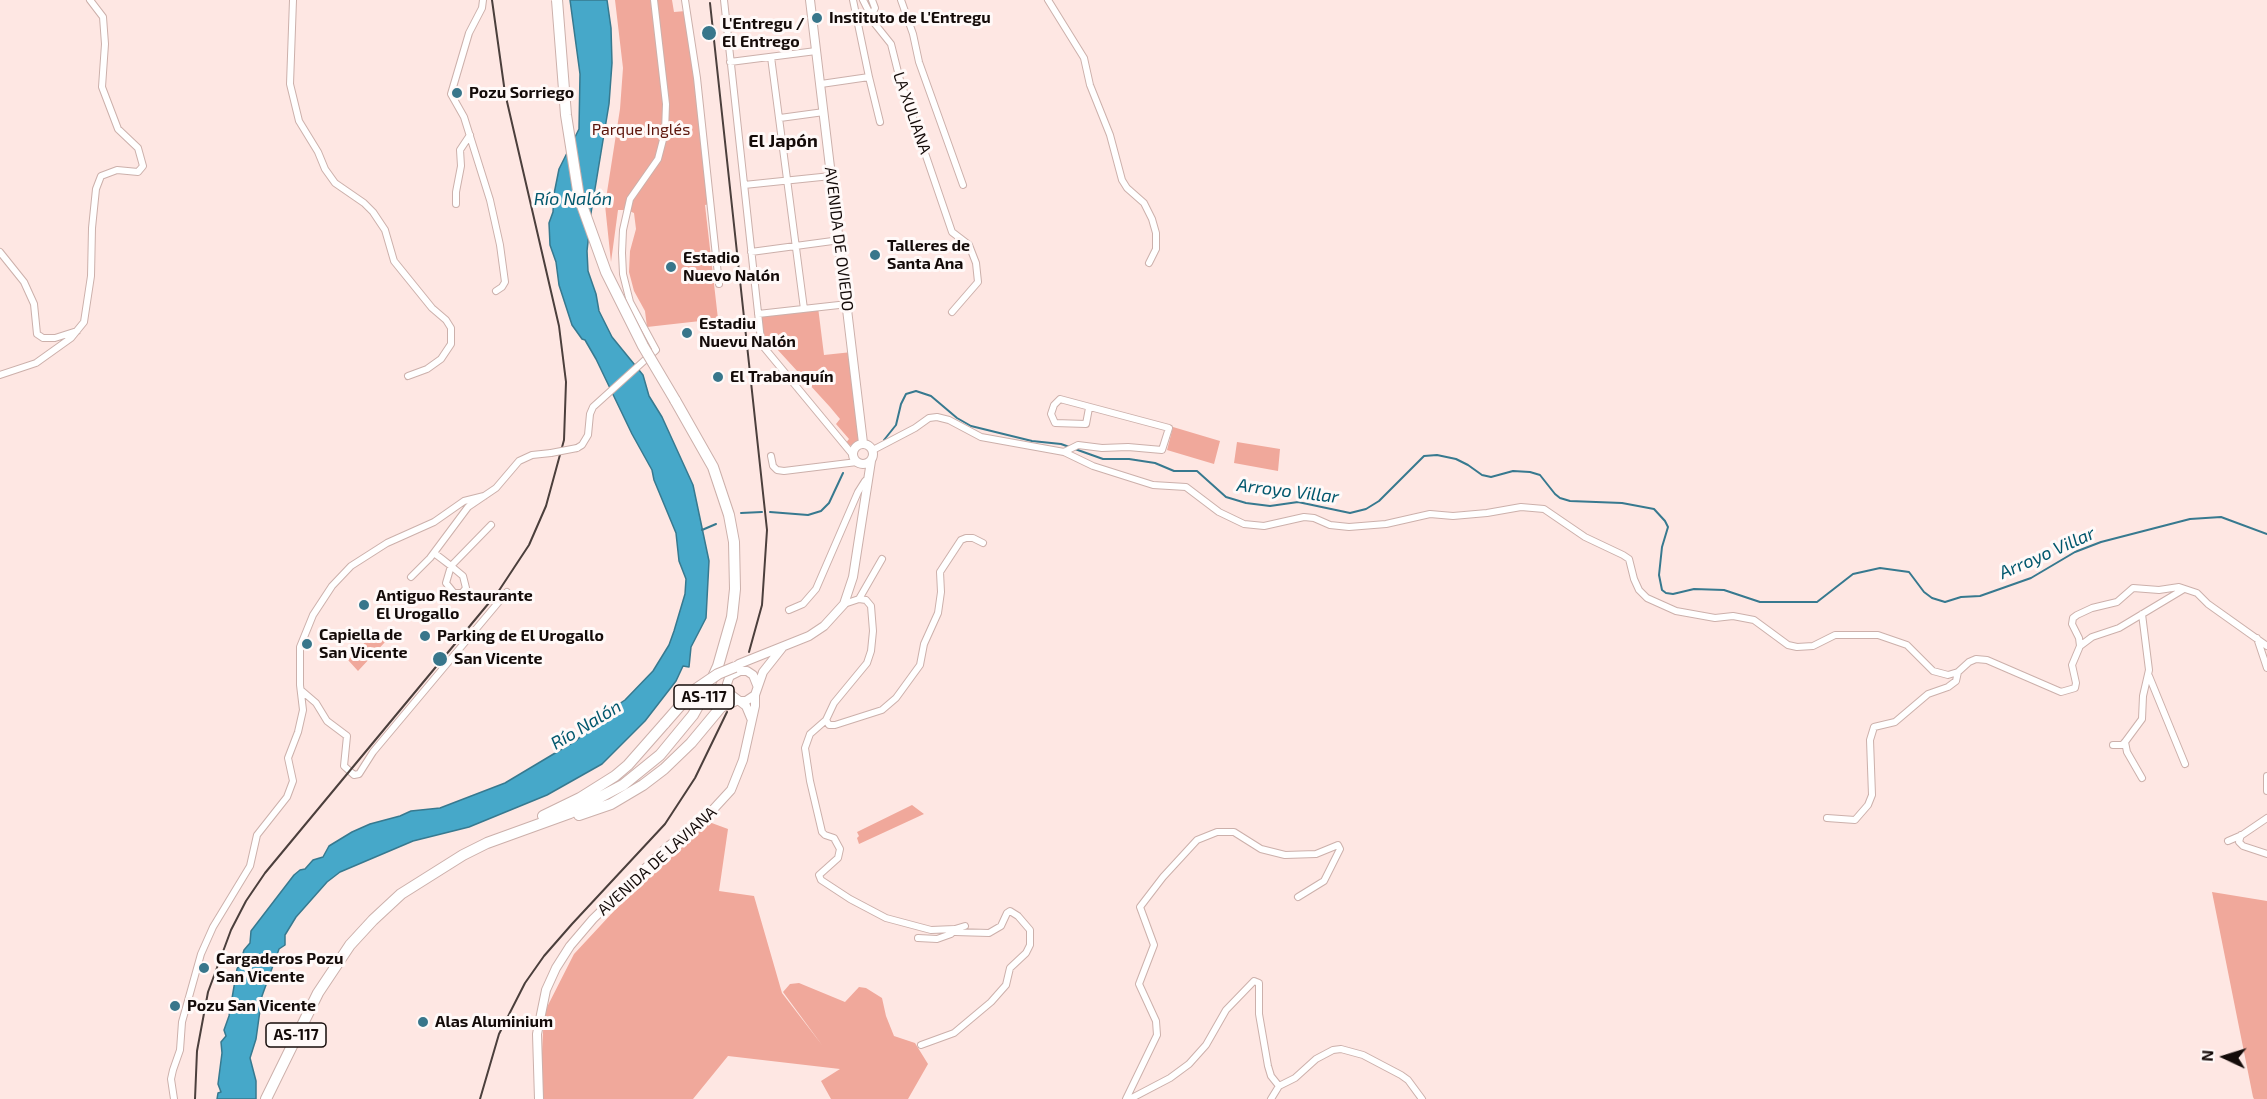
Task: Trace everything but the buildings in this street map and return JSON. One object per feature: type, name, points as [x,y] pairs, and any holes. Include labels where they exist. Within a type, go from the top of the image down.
[{"type":"main road","name":"AS-117","points":[[486,843],[570,813],[597,800],[640,772],[660,755],[693,715],[718,666],[732,617],[735,589],[734,542],[724,498],[713,467],[643,346],[606,272],[579,197],[566,115],[557,0]]},
{"type":"main road","name":"AS-117","points":[[266,1099],[318,993],[350,945],[401,894],[428,875],[486,843],[599,787],[628,765],[693,691],[718,674],[733,671]]},
{"type":"main road","name":"AS-117","points":[[516,832],[573,817],[625,797],[664,769],[691,743],[721,707],[738,700]]},
{"type":"street","points":[[0,375],[36,363],[57,350],[84,322],[91,276],[96,189],[101,176],[117,170],[138,172],[143,166],[138,148],[118,129],[102,87],[105,44],[103,17],[90,0]]},
{"type":"street","points":[[293,0],[290,84],[300,121],[335,183],[364,202],[374,212],[385,230],[394,261],[451,328],[451,344],[441,359],[427,369],[408,376]]},
{"type":"street","points":[[483,0],[482,8],[469,33],[451,94],[464,117],[490,200],[505,282],[496,291]]},
{"type":"street","points":[[411,577],[434,553],[468,507],[496,488],[523,458],[577,448],[585,440],[593,407],[603,395],[656,350],[630,302],[623,274],[622,252],[623,230],[630,199],[658,159],[665,132],[666,104],[654,0]]},
{"type":"street","points":[[685,0],[697,78],[719,284]]},
{"type":"street","points":[[724,0],[762,345],[845,444],[860,455],[865,481],[853,577],[844,604],[824,626],[809,636],[733,671],[727,689],[750,711],[751,722]]},
{"type":"street","name":"AVENIDA DE OVIEDO","points":[[813,0],[816,51],[848,304],[860,455]]},
{"type":"street","points":[[853,0],[880,122]]},
{"type":"street","name":"LA XULIANA","points":[[863,0],[871,17],[891,45],[900,80],[952,231],[969,245],[976,263],[978,282],[952,312]]},
{"type":"street","points":[[871,17],[875,8],[872,0]]},
{"type":"street","name":"LA XULIANA","points":[[901,0],[913,34],[919,62],[963,185]]},
{"type":"street","points":[[1048,0],[1084,58],[1090,85],[1110,135],[1122,180],[1127,188],[1144,202],[1152,219],[1156,233],[1156,249],[1149,263]]},
{"type":"street","points":[[730,62],[816,51]]},
{"type":"street","points":[[771,57],[804,309]]},
{"type":"street","points":[[821,84],[869,77]]},
{"type":"street","points":[[780,118],[824,112]]},
{"type":"street","points":[[456,204],[461,166],[460,150],[470,135]]},
{"type":"street","points":[[744,185],[831,176]]},
{"type":"street","points":[[751,252],[840,240]]},
{"type":"street","points":[[0,252],[24,282],[34,304],[38,334],[43,338],[55,338],[78,330]]},
{"type":"street","points":[[758,314],[848,304]]},
{"type":"street","points":[[1065,451],[1078,444],[1102,448],[1128,447],[1162,450],[1169,428],[1060,399],[1054,405],[1051,414],[1055,423],[1086,424],[1089,408]]},
{"type":"street","points":[[771,456],[773,466],[777,470],[784,471],[860,455],[915,428],[929,418],[937,417],[949,420],[981,437],[1065,451],[1093,466],[1153,484],[1186,487],[1219,512],[1244,524],[1264,526],[1304,517],[1314,518],[1330,525],[1348,527],[1386,524],[1430,514],[1453,516],[1521,507],[1544,509],[1585,537],[1623,555],[1629,560],[1639,591],[1647,598],[1676,611],[1715,618],[1733,616],[1754,620],[1788,645],[1797,647],[1813,646],[1835,635],[1878,635],[1907,645],[1933,671],[1948,675],[1958,672],[1969,662],[1977,659],[1987,660],[2061,692],[2070,691],[2075,688],[2076,683],[2072,665],[2080,646],[2072,624],[2073,618],[2092,608],[2117,602],[2133,588],[2184,589],[2198,593],[2208,604],[2267,646]]},
{"type":"street","points":[[860,455],[865,491]]},
{"type":"street","points":[[789,610],[803,604],[816,589],[858,492],[865,481]]},
{"type":"street","points":[[174,1099],[171,1079],[180,1050],[182,1022],[201,954],[213,927],[250,866],[257,835],[287,797],[293,781],[288,758],[302,719],[300,647],[313,615],[332,586],[351,566],[387,543],[434,522],[464,501],[484,496]]},
{"type":"street","points":[[434,553],[451,566],[491,525]]},
{"type":"street","points":[[826,720],[829,725],[835,725],[858,718],[882,710],[896,698],[920,665],[924,644],[938,613],[941,592],[940,572],[961,540],[973,538],[983,543]]},
{"type":"street","points":[[859,599],[882,559]]},
{"type":"street","points":[[2080,646],[2092,637],[2119,628],[2184,589]]},
{"type":"street","points":[[302,691],[316,703],[327,721],[347,736],[344,766],[354,775],[358,774],[373,752],[507,592]]},
{"type":"street","points":[[844,604],[859,599],[866,600],[871,606],[873,631],[867,663],[837,697],[826,720],[810,734],[806,748],[810,781],[822,832],[825,836],[834,838],[840,849],[838,858],[819,875],[821,880],[886,918],[931,930],[991,933],[1000,926],[1006,913],[1010,911],[1018,916],[1028,928],[1030,945],[1024,956],[1010,968],[1006,985],[991,1002],[954,1033],[921,1046]]},
{"type":"street","points":[[2142,614],[2149,676],[2185,764]]},
{"type":"street","points":[[2257,638],[2267,668]]},
{"type":"street","points":[[738,700],[746,701],[756,690],[763,672],[784,646]]},
{"type":"street","points":[[733,671],[747,671],[753,675],[756,690]]},
{"type":"street","points":[[1827,818],[1855,820],[1868,805],[1872,795],[1870,740],[1874,727],[1895,722],[1928,694],[1948,687],[1956,681],[1958,672]]},
{"type":"street","points":[[2113,745],[2122,745],[2142,719],[2143,696],[2149,676]]},
{"type":"street","name":"AVENIDA DE LAVIANA","points":[[538,1099],[537,1034],[543,1003],[556,968],[570,946],[593,919],[665,849],[708,815],[731,789],[743,760],[755,706],[756,690]]},
{"type":"street","points":[[2125,742],[2127,752],[2142,778]]},
{"type":"street","points":[[2267,776],[2267,791]]},
{"type":"street","points":[[2228,841],[2242,835],[2267,818]]},
{"type":"street","points":[[1128,1099],[1157,1035],[1156,1021],[1138,984],[1154,945],[1140,907],[1141,903],[1191,846],[1217,832],[1234,832],[1261,849],[1285,855],[1316,854],[1338,845],[1340,849],[1324,881],[1298,897]]},
{"type":"street","points":[[2242,835],[2239,842],[2267,854]]},
{"type":"street","points":[[918,938],[935,940],[965,926]]},
{"type":"street","points":[[1128,1099],[1170,1078],[1189,1064],[1206,1045],[1226,1010],[1254,981],[1259,984],[1259,1014],[1268,1066],[1271,1076],[1279,1086]]},
{"type":"street","points":[[1271,1099],[1279,1086],[1295,1078],[1316,1059],[1333,1050],[1341,1049],[1363,1055],[1401,1075],[1408,1080],[1422,1099]]},
{"type":"green space","name":"Parque Inglés","points":[[615,0],[672,0],[674,12],[686,11],[710,204],[705,205],[718,319],[647,327],[645,311],[634,291],[629,272],[630,251],[636,229],[634,213],[627,210],[618,210],[611,262],[605,205],[620,109],[623,68]]},
{"type":"green space","points":[[818,307],[824,355],[852,352],[863,443],[855,447],[845,444],[849,439],[836,424],[840,419],[830,407],[766,337],[761,340],[758,314]]},
{"type":"green space","points":[[1173,427],[1220,441],[1214,464],[1167,450]]},
{"type":"green space","points":[[1237,442],[1280,449],[1278,471],[1234,463]]},
{"type":"green space","points":[[376,631],[386,641],[358,671],[348,660]]},
{"type":"green space","points":[[912,805],[924,814],[859,844],[857,832]]},
{"type":"green space","points":[[709,822],[728,829],[719,891],[754,896],[782,993],[822,1045],[783,992],[790,984],[799,983],[845,1002],[859,987],[866,988],[882,998],[894,1036],[915,1043],[928,1064],[908,1099],[831,1099],[821,1081],[840,1069],[728,1056],[693,1099],[543,1099],[541,1072],[544,1013],[574,954],[613,912]]},
{"type":"green space","points":[[2212,892],[2267,901],[2267,1099],[2254,1099],[2253,1097]]},
{"type":"water","name":"Río Nalón","points":[[570,0],[607,0],[611,28],[612,63],[609,104],[591,213],[587,251],[588,271],[599,311],[612,337],[643,375],[649,396],[662,417],[693,485],[709,561],[706,618],[691,647],[689,667],[683,666],[676,681],[645,721],[602,764],[547,795],[469,827],[413,841],[340,872],[327,882],[296,917],[285,935],[285,945],[279,949],[262,996],[256,1039],[250,1058],[256,1081],[256,1099],[217,1099],[218,1093],[221,1092],[218,1084],[221,1042],[226,1036],[224,1030],[229,1016],[237,969],[244,950],[250,943],[251,931],[294,875],[305,869],[313,860],[323,857],[329,846],[352,832],[411,811],[440,808],[505,783],[577,740],[601,716],[625,700],[653,671],[669,645],[674,631],[685,594],[686,579],[679,561],[676,533],[652,470],[596,359],[585,340],[572,325],[559,285],[556,262],[550,245],[549,223],[553,212],[559,169],[579,129],[580,74]]},
{"type":"waterway","name":"Arroyo Villar","points":[[884,440],[896,425],[906,394],[916,391],[931,396],[957,418],[971,426],[1032,441],[1061,444],[1103,459],[1129,459],[1155,463],[1174,471],[1197,471],[1226,497],[1246,503],[1270,506],[1298,502],[1350,513],[1366,509],[1379,501],[1424,456],[1437,455],[1456,459],[1482,475],[1491,477],[1513,471],[1530,472],[1540,475],[1555,494],[1570,501],[1622,503],[1654,509],[1668,527],[1662,547],[1659,575],[1662,590],[1666,593],[1673,594],[1694,589],[1724,590],[1760,602],[1817,602],[1853,574],[1880,568],[1909,572],[1924,592],[1932,598],[1945,602],[1961,597],[1980,596],[2031,578],[2075,552],[2101,542],[2190,519],[2221,517],[2267,534]]},
{"type":"waterway","name":"Arroyo Villar","points":[[770,512],[808,515],[821,511],[829,503],[843,473]]},
{"type":"waterway","name":"Arroyo Villar","points":[[741,513],[762,512]]},
{"type":"waterway","name":"Arroyo Villar","points":[[702,530],[716,524]]},
{"type":"railway","points":[[195,1099],[197,1051],[208,992],[231,930],[246,901],[265,873],[498,592],[529,545],[546,506],[564,440],[566,382],[559,326],[505,93],[492,0]]},
{"type":"railway","points":[[710,3],[767,530],[762,605],[749,652]]},
{"type":"railway","points":[[480,1099],[499,1034],[525,983],[544,956],[572,924],[665,824],[695,778],[727,712]]},
{"type":"place","name":"Instituto de L'Entregu","points":[[817,18]]},
{"type":"place","name":"L'Entregu / El Entrego","points":[[709,33]]},
{"type":"place","name":"Pozu Sorriego","points":[[457,93]]},
{"type":"place","name":"Talleres de Santa Ana","points":[[875,255]]},
{"type":"place","name":"Estadio Nuevo Nalón","points":[[671,267]]},
{"type":"place","name":"Estadiu Nuevu Nalón","points":[[687,333]]},
{"type":"place","name":"El Trabanquín","points":[[718,377]]},
{"type":"place","name":"Antiguo Restaurante El Urogallo","points":[[364,605]]},
{"type":"place","name":"Parking de El Urogallo","points":[[425,636]]},
{"type":"place","name":"Capiella de San Vicente","points":[[307,644]]},
{"type":"place","name":"San Vicente","points":[[440,659]]},
{"type":"place","name":"Cargaderos Pozu San Vicente","points":[[204,968]]},
{"type":"place","name":"Pozu San Vicente","points":[[175,1006]]},
{"type":"place","name":"Alas Aluminium","points":[[423,1022]]},
{"type":"district","name":"El Japón","points":[[783,141]]}]
